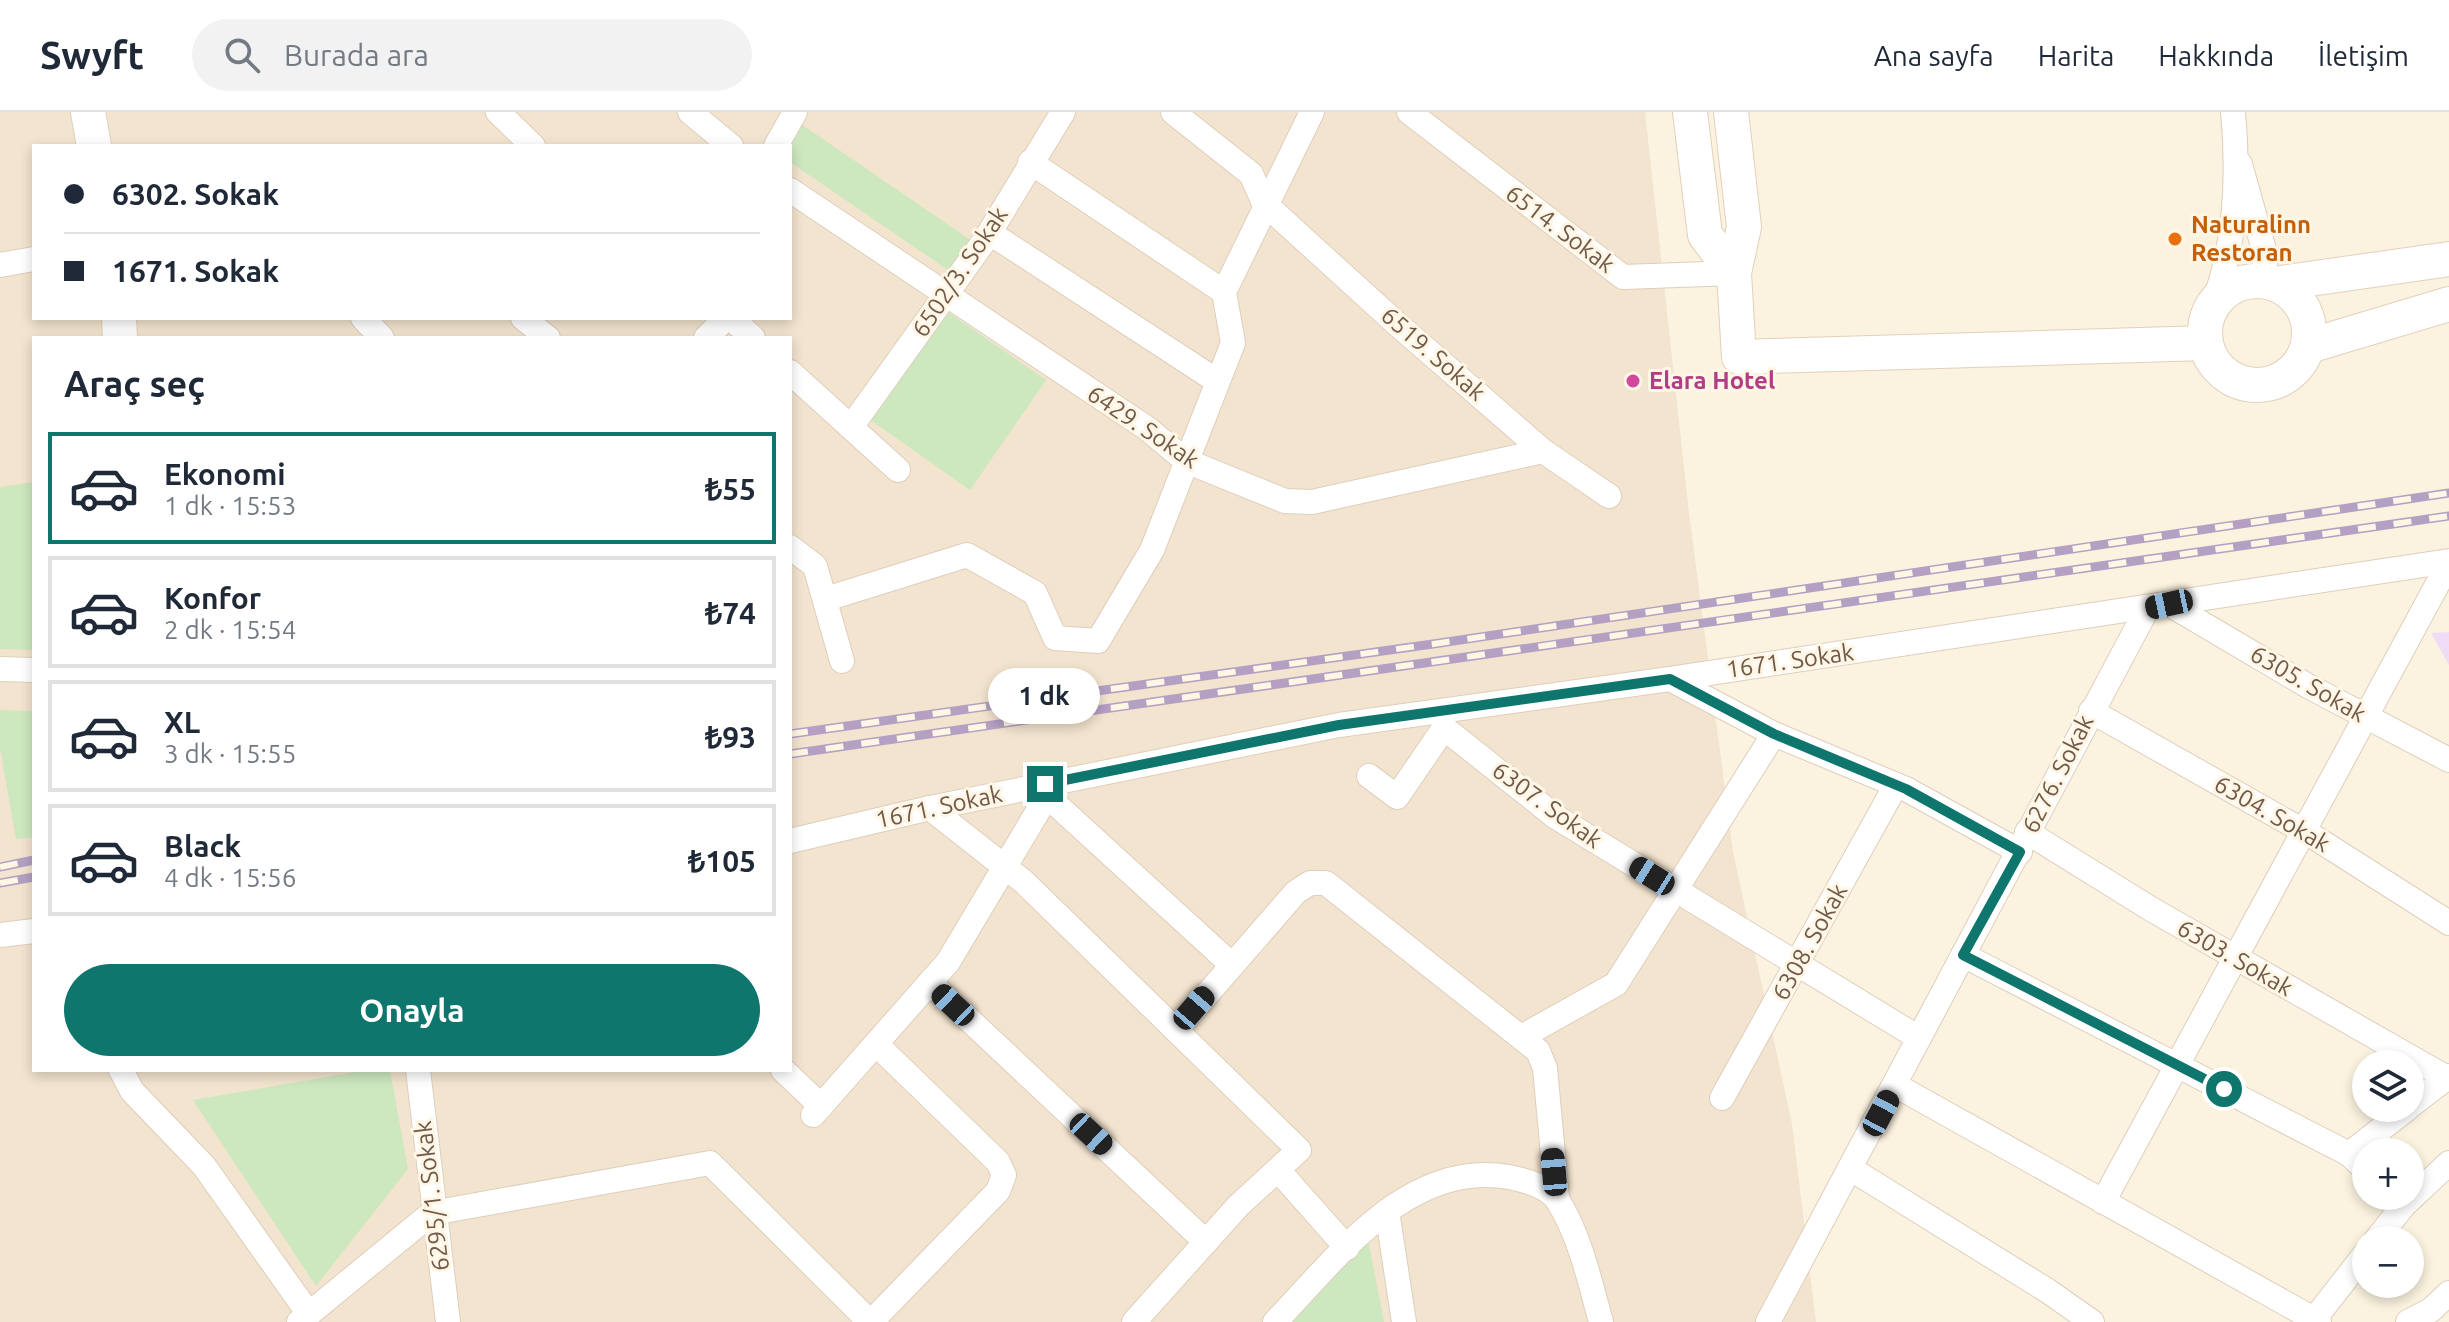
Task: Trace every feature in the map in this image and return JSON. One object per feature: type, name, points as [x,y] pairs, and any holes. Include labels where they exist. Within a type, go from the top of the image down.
[{"type":"street","points":[[498,112],[531,144]]},
{"type":"street","points":[[690,112],[729,144]]},
{"type":"street","points":[[777,144],[795,112]]},
{"type":"street","name":"6502/3. Sokak","points":[[851,427],[990,233],[1030,162],[1063,112]]},
{"type":"street","name":"6519. Sokak","points":[[1173,112],[1251,174],[1264,203],[1543,451],[1609,496]]},
{"type":"street","points":[[826,599],[967,555],[1035,593],[1055,638],[1098,641],[1152,550],[1233,343],[1224,292],[1264,203],[1312,112]]},
{"type":"street","name":"6514. Sokak","points":[[1409,112],[1623,277],[1734,273]]},
{"type":"street","points":[[1690,112],[1705,235],[1734,273]]},
{"type":"street","points":[[1731,112],[1744,227],[1734,273],[1739,357],[2206,343]]},
{"type":"street","points":[[2233,112],[2237,155],[2230,247],[2207,320],[2206,343],[2216,366],[2228,377],[2260,385],[2290,374],[2309,346],[2449,304]]},
{"type":"street","points":[[2237,155],[2264,250],[2270,284],[2299,302],[2306,316],[2309,346]]},
{"type":"street","points":[[1030,162],[1224,292]]},
{"type":"street","name":"6429. Sokak","points":[[792,191],[1148,429],[1186,461],[1285,501],[1312,502],[1543,451]]},
{"type":"street","points":[[990,233],[1217,381]]},
{"type":"street","points":[[0,265],[32,259]]},
{"type":"street","points":[[2213,305],[2225,292],[2240,284],[2270,284],[2449,259]]},
{"type":"street","points":[[365,320],[380,336]]},
{"type":"street","points":[[526,320],[546,336]]},
{"type":"street","points":[[708,336],[726,320]]},
{"type":"street","points":[[730,320],[750,336]]},
{"type":"street","points":[[792,374],[898,470]]},
{"type":"street","points":[[792,549],[815,566],[842,661]]},
{"type":"street","points":[[2103,1202],[2368,718],[2449,562]]},
{"type":"street","name":"1671. Sokak","points":[[792,841],[930,808],[1046,790],[1339,725],[1670,679],[2449,562]]},
{"type":"street","name":"6305. Sokak","points":[[2158,606],[2449,760]]},
{"type":"street","name":"6276. Sokak","points":[[1768,1322],[2091,711],[2158,606]]},
{"type":"street","points":[[0,669],[32,670]]},
{"type":"street","name":"6303. Sokak","points":[[1670,679],[1774,734],[2023,842],[2448,1077]]},
{"type":"street","name":"6304. Sokak","points":[[2091,711],[2305,832],[2449,923]]},
{"type":"street","name":"6307. Sokak","points":[[1369,776],[1397,797],[1444,728],[1556,817],[1919,1038]]},
{"type":"street","points":[[1521,1037],[1616,984],[1774,734]]},
{"type":"street","name":"6308. Sokak","points":[[1722,1098],[1896,785]]},
{"type":"street","points":[[785,1072],[817,1110],[948,962],[1046,790],[1232,965]]},
{"type":"street","points":[[930,808],[1024,882],[1299,1150],[1206,1242],[1134,1322]]},
{"type":"street","points":[[1176,1030],[1296,892],[1310,883],[1326,883],[1538,1051],[1545,1068],[1557,1198],[1586,1265],[1601,1322]]},
{"type":"street","points":[[0,935],[32,931]]},
{"type":"street","points":[[1963,955],[2178,1064],[2352,1159]]},
{"type":"street","points":[[930,983],[1206,1242]]},
{"type":"street","points":[[122,1072],[132,1091],[204,1166],[304,1318],[432,1213],[710,1163],[870,1322],[998,1191],[1004,1175],[998,1162],[876,1044]]},
{"type":"street","name":"6295/1. Sokak","points":[[418,1072],[432,1213],[448,1322]]},
{"type":"street","points":[[2424,1095],[2448,1077]]},
{"type":"street","points":[[1895,1085],[2315,1321],[2352,1272]]},
{"type":"street","points":[[2380,1138],[2395,1122]]},
{"type":"street","points":[[2424,1182],[2449,1163]]},
{"type":"street","points":[[1851,1169],[2048,1291],[2092,1322]]},
{"type":"street","points":[[1278,1170],[1347,1248]]},
{"type":"street","points":[[1275,1322],[1347,1248],[1408,1195],[1482,1173],[1534,1185],[1557,1198]]},
{"type":"street","points":[[1387,1211],[1404,1322]]},
{"type":"street","points":[[2408,1322],[2431,1310],[2449,1293]]},
{"type":"shaded area","points":[[0,112],[1645,112],[1689,513],[1733,852],[1792,1124],[1816,1322],[0,1322]]},
{"type":"shaded area","points":[[2449,632],[2449,665],[2431,633]]},
{"type":"green space","points":[[798,122],[972,241],[951,272],[792,163],[792,144],[782,144]]},
{"type":"green space","points":[[942,308],[1046,380],[970,490],[866,417]]},
{"type":"green space","points":[[32,482],[32,650],[0,649],[0,487]]},
{"type":"green space","points":[[0,710],[32,711],[32,837],[16,839],[0,748]]},
{"type":"green space","points":[[355,1072],[390,1072],[408,1169],[316,1286],[193,1100]]},
{"type":"green space","points":[[1368,1239],[1384,1322],[1285,1322]]},
{"type":"railway","points":[[792,734],[1440,643],[2449,493]]},
{"type":"railway","points":[[792,754],[2449,516]]},
{"type":"railway","points":[[0,867],[32,860]]},
{"type":"railway","points":[[0,883],[32,877]]},
{"type":"place","name":"Naturalinn Restoran","points":[[2175,239]]},
{"type":"place","name":"Elara Hotel","points":[[1633,381]]},
{"type":"route","points":[[1045,784],[1339,725],[1670,679],[1774,734],[1906,789],[2020,852],[1963,955],[2224,1089]]}]
